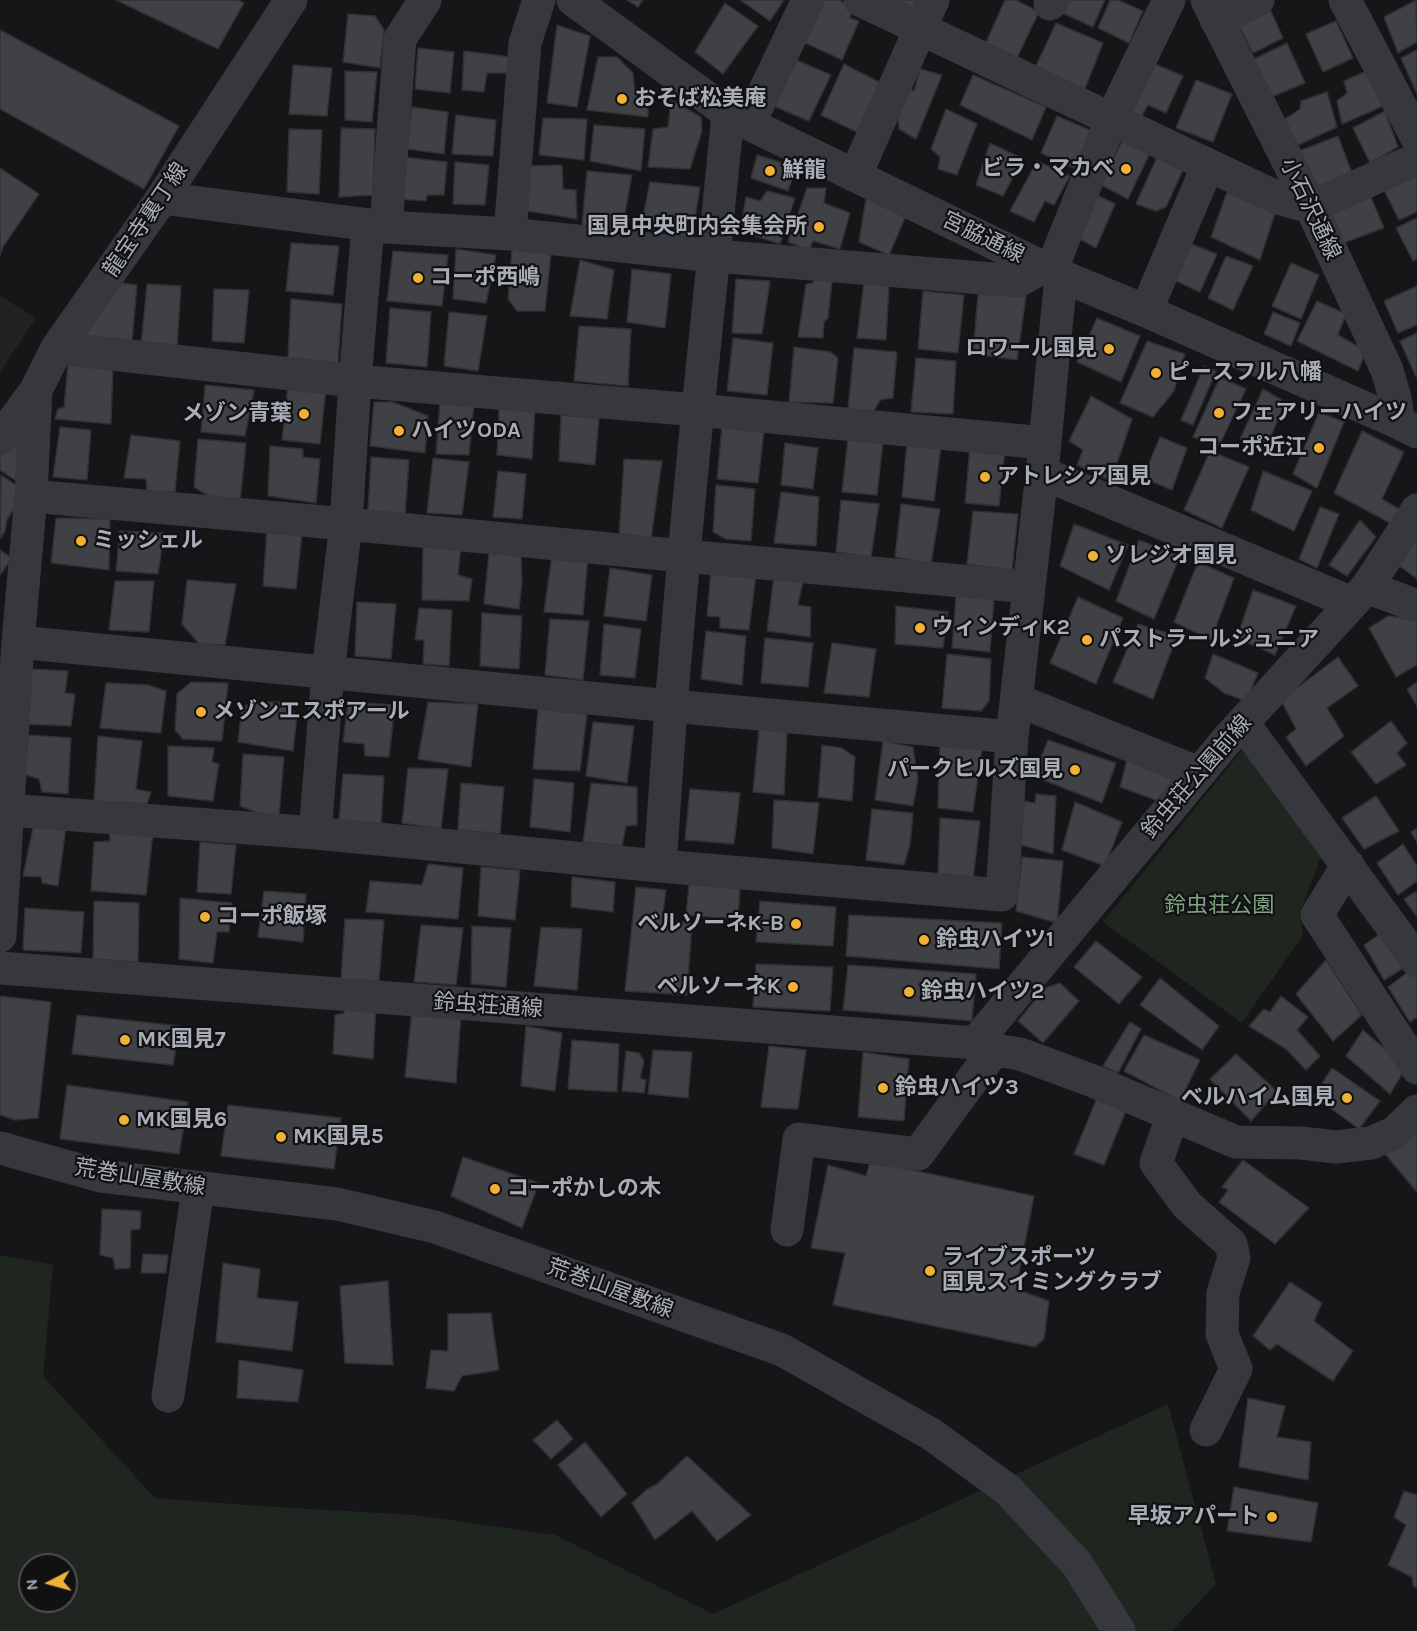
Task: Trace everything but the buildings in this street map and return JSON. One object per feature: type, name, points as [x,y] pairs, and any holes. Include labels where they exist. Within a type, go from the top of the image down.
[{"type":"street","name":"龍宝寺裏丁線","points":[[0,439],[36,390],[57,348],[162,198],[291,0]]},
{"type":"street","points":[[315,833],[328,672],[346,524],[355,381],[400,39],[425,0]]},
{"type":"street","points":[[510,234],[525,44],[539,0]]},
{"type":"street","name":"宮脇通線","points":[[573,0],[739,119],[1052,271],[1408,427]]},
{"type":"street","points":[[660,866],[671,706],[697,410],[715,256],[739,119],[808,0]]},
{"type":"street","points":[[860,0],[927,14],[1111,120],[1278,198],[1311,207],[1417,159]]},
{"type":"street","points":[[8,810],[315,833],[660,866],[1002,895],[1012,737],[1043,458],[1052,271],[1111,120],[1169,0]]},
{"type":"street","points":[[1212,10],[1258,0]]},
{"type":"street","points":[[1345,0],[1417,138]]},
{"type":"street","name":"小石沢通線","points":[[1212,10],[1311,207],[1387,370],[1395,398],[1408,427]]},
{"type":"street","points":[[855,176],[927,14]]},
{"type":"street","points":[[1146,311],[1208,165]]},
{"type":"street","points":[[162,198],[377,226],[510,234],[715,256],[1018,281],[1052,271]]},
{"type":"street","points":[[57,348],[355,381],[697,410],[1043,458],[1360,595],[1417,606]]},
{"type":"street","points":[[0,936],[18,642],[31,495],[36,390]]},
{"type":"street","points":[[31,495],[1029,587]]},
{"type":"street","name":"鈴虫荘公園前線","points":[[787,1230],[799,1139],[918,1154],[984,1047],[1199,773],[1360,595],[1417,510]]},
{"type":"street","points":[[18,642],[1012,737]]},
{"type":"street","points":[[1017,700],[1199,773]]},
{"type":"street","points":[[1243,723],[1417,961]]},
{"type":"street","points":[[1348,865],[1317,915],[1417,1068]]},
{"type":"street","name":"鈴虫荘通線","points":[[0,968],[984,1047],[1020,1054],[1173,1114],[1236,1142],[1302,1143],[1336,1147],[1371,1143],[1394,1133],[1417,1111]]},
{"type":"street","points":[[1173,1114],[1156,1163],[1187,1205],[1230,1244],[1234,1258],[1223,1293],[1222,1334],[1236,1370],[1206,1430]]},
{"type":"street","name":"荒巻山屋敷線","points":[[0,1148],[101,1176],[337,1204],[435,1227],[782,1350],[931,1434],[1008,1490],[1077,1564],[1119,1631]]},
{"type":"street","points":[[168,1396],[198,1188]]},
{"type":"shaded area","points":[[0,296],[36,318],[0,372]]},
{"type":"green space","name":"鈴虫荘公園","points":[[1242,750],[1325,846],[1300,913],[1303,935],[1242,1023],[1103,922]]},
{"type":"green space","points":[[0,1255],[53,1265],[43,1376],[155,1498],[415,1515],[555,1535],[713,1614],[1168,1404],[1216,1584],[1172,1631],[0,1631]]},
{"type":"place","name":"おそば松美庵","points":[[622,99]]},
{"type":"place","name":"ビラ・マカベ","points":[[1126,169]]},
{"type":"place","name":"鮮龍","points":[[770,171]]},
{"type":"place","name":"国見中央町内会集会所","points":[[819,227]]},
{"type":"place","name":"コーポ西嶋","points":[[418,278]]},
{"type":"place","name":"ロワール国見","points":[[1109,349]]},
{"type":"place","name":"ピースフル八幡","points":[[1156,373]]},
{"type":"place","name":"フェアリーハイツ","points":[[1219,413]]},
{"type":"place","name":"メゾン青葉","points":[[304,414]]},
{"type":"place","name":"ハイツODA","points":[[399,431]]},
{"type":"place","name":"コーポ近江","points":[[1319,448]]},
{"type":"place","name":"アトレシア国見","points":[[985,477]]},
{"type":"place","name":"ミッシェル","points":[[81,541]]},
{"type":"place","name":"ソレジオ国見","points":[[1093,556]]},
{"type":"place","name":"ウィンディK2","points":[[920,628]]},
{"type":"place","name":"パストラールジュニア","points":[[1087,640]]},
{"type":"place","name":"メゾンエスポアール","points":[[201,712]]},
{"type":"place","name":"パークヒルズ国見","points":[[1075,770]]},
{"type":"place","name":"コーポ飯塚","points":[[205,917]]},
{"type":"place","name":"ベルソーネK-B","points":[[796,924]]},
{"type":"place","name":"鈴虫ハイツ1","points":[[924,940]]},
{"type":"place","name":"ベルソーネK","points":[[793,987]]},
{"type":"place","name":"鈴虫ハイツ2","points":[[909,992]]},
{"type":"place","name":"MK国見7","points":[[125,1040]]},
{"type":"place","name":"鈴虫ハイツ3","points":[[883,1088]]},
{"type":"place","name":"ベルハイム国見","points":[[1347,1098]]},
{"type":"place","name":"MK国見6","points":[[124,1120]]},
{"type":"place","name":"MK国見5","points":[[281,1137]]},
{"type":"place","name":"コーポかしの木","points":[[495,1189]]},
{"type":"place","name":"ライブスポーツ 国見スイミングクラブ","points":[[930,1271]]},
{"type":"place","name":"早坂アパート","points":[[1272,1517]]}]
